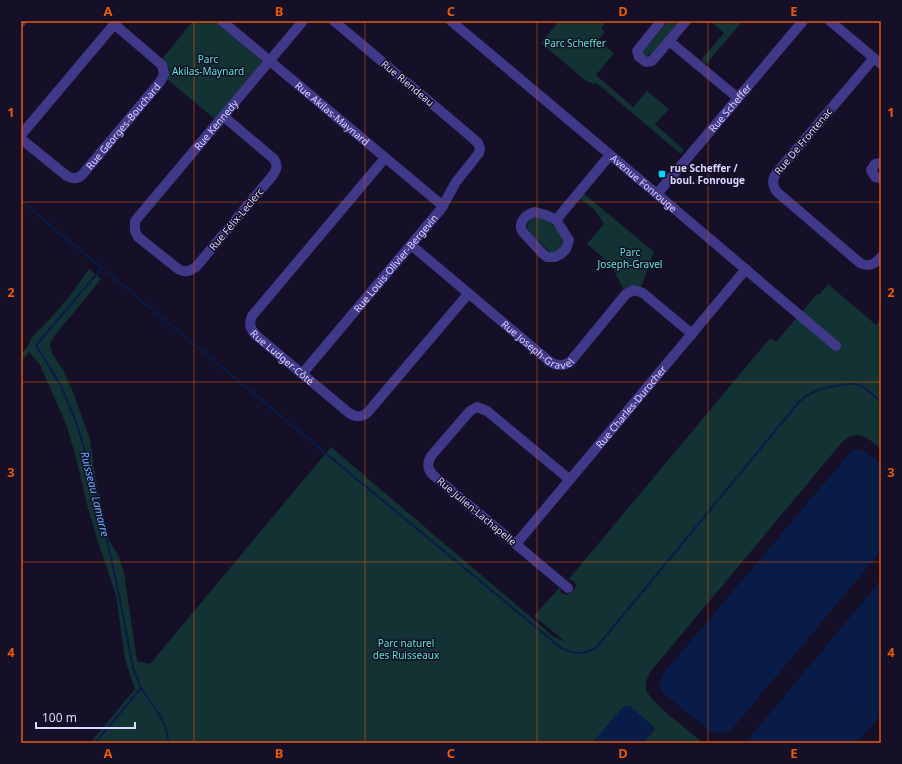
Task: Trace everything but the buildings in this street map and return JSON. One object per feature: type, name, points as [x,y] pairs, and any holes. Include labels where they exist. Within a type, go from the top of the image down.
[{"type":"street","name":"Rue Akilas-Maynard","points":[[222,21],[443,206]]},
{"type":"street","name":"Rue Kennedy","points":[[135,231],[134,225],[137,219],[302,21]]},
{"type":"street","name":"Rue Riendeau","points":[[334,21],[470,134],[477,141],[479,147]]},
{"type":"street","name":"Avenue Fonrouge","points":[[451,21],[836,346]]},
{"type":"street","points":[[661,21],[637,51],[637,55],[644,61],[650,62],[686,21]]},
{"type":"street","name":"Rue Scheffer","points":[[657,194],[803,21]]},
{"type":"street","points":[[830,21],[877,61]]},
{"type":"street","points":[[21,135],[115,23]]},
{"type":"street","name":"Rue Georges-Bouchard","points":[[21,139],[67,176],[77,178],[82,175],[160,82],[164,75],[162,65],[115,23]]},
{"type":"street","points":[[669,41],[738,98]]},
{"type":"street","name":"Rue De Frontenac","points":[[877,61],[778,170],[773,181],[777,192],[860,263],[868,266],[874,264],[881,257]]},
{"type":"street","name":"Rue Félix-Leclerc","points":[[135,231],[140,239],[179,270],[185,272],[191,271],[196,267],[273,175],[277,167],[274,159],[223,116]]},
{"type":"street","name":"Rue Louis-Olivier-Bergevin","points":[[302,374],[443,206],[456,182],[478,155],[479,147]]},
{"type":"street","points":[[556,220],[610,155]]},
{"type":"street","name":"Rue Ludger-Côté","points":[[385,158],[251,319],[250,326],[253,332],[351,414],[363,416],[468,294]]},
{"type":"street","points":[[881,163],[875,164],[871,170],[875,177],[881,178]]},
{"type":"street","points":[[535,212],[544,213],[556,220],[567,235],[568,243],[566,249],[561,254],[549,258],[532,243],[523,233],[520,226],[526,217],[535,212]]},
{"type":"street","name":"Rue Joseph-Gravel","points":[[411,245],[549,361],[559,366],[571,361],[626,294],[634,290],[643,293],[692,334]]},
{"type":"street","name":"Rue Charles-Durocher","points":[[516,544],[746,269]]},
{"type":"street","name":"Rue Julien-Lachapelle","points":[[568,588],[431,473],[428,468],[428,464],[431,456],[472,409],[480,407],[487,411],[569,479]]},
{"type":"green space","name":"Parc Akilas-Maynard","points":[[193,21],[215,21],[261,61],[261,63],[216,120],[167,79],[162,59]]},
{"type":"green space","name":"Parc Scheffer","points":[[559,21],[607,21],[601,28],[605,32],[598,40],[614,53],[596,75],[633,107],[647,91],[669,109],[655,124],[684,150],[681,154],[605,90],[596,83],[594,84],[586,81],[541,43]]},
{"type":"green space","points":[[668,21],[679,21],[652,54],[646,56],[643,54],[643,51]]},
{"type":"green space","points":[[710,21],[743,21],[706,64],[701,60],[724,33]]},
{"type":"green space","name":"Parc Joseph-Gravel","points":[[583,193],[654,252],[641,287],[625,290],[622,287],[611,264],[587,244],[604,224],[595,210],[579,198]]},
{"type":"green space","points":[[538,216],[551,224],[561,234],[565,243],[559,251],[551,253],[529,232],[527,228],[528,223]]},
{"type":"green space","name":"Parc naturel des Ruisseaux","points":[[89,269],[101,279],[52,339],[50,345],[52,353],[63,370],[72,389],[90,439],[96,481],[109,540],[118,555],[124,572],[137,661],[150,664],[331,447],[554,637],[566,642],[534,616],[560,587],[561,593],[567,595],[574,590],[576,585],[574,581],[569,579],[770,338],[776,342],[817,294],[819,295],[828,284],[876,325],[881,320],[881,449],[872,441],[859,435],[849,437],[843,441],[651,671],[646,684],[646,689],[649,695],[662,709],[703,743],[90,743],[135,689],[125,659],[116,595],[86,501],[77,461],[66,424],[40,365],[29,352],[21,361],[21,354],[28,346],[31,338],[69,297]]},
{"type":"water","points":[[857,449],[866,452],[881,464],[881,551],[732,729],[722,734],[710,731],[662,692],[659,685],[664,673],[851,451]]},
{"type":"water","points":[[881,580],[881,715],[857,743],[745,743]]},
{"type":"water","points":[[625,706],[630,706],[655,728],[654,731],[643,743],[592,743],[622,708]]},
{"type":"waterway","points":[[21,201],[561,648],[570,652],[582,653],[596,648],[799,402],[809,394],[824,388],[853,384],[865,388],[881,402]]},
{"type":"waterway","name":"Ruisseau Lamarre","points":[[102,268],[36,345],[61,386],[76,422],[92,474],[118,590],[133,668],[141,688],[159,714],[166,729],[169,743]]},
{"type":"waterway","points":[[95,743],[141,688]]},
{"type":"place","name":"rue Scheffer / boul. Fonrouge","points":[[662,174]]}]
